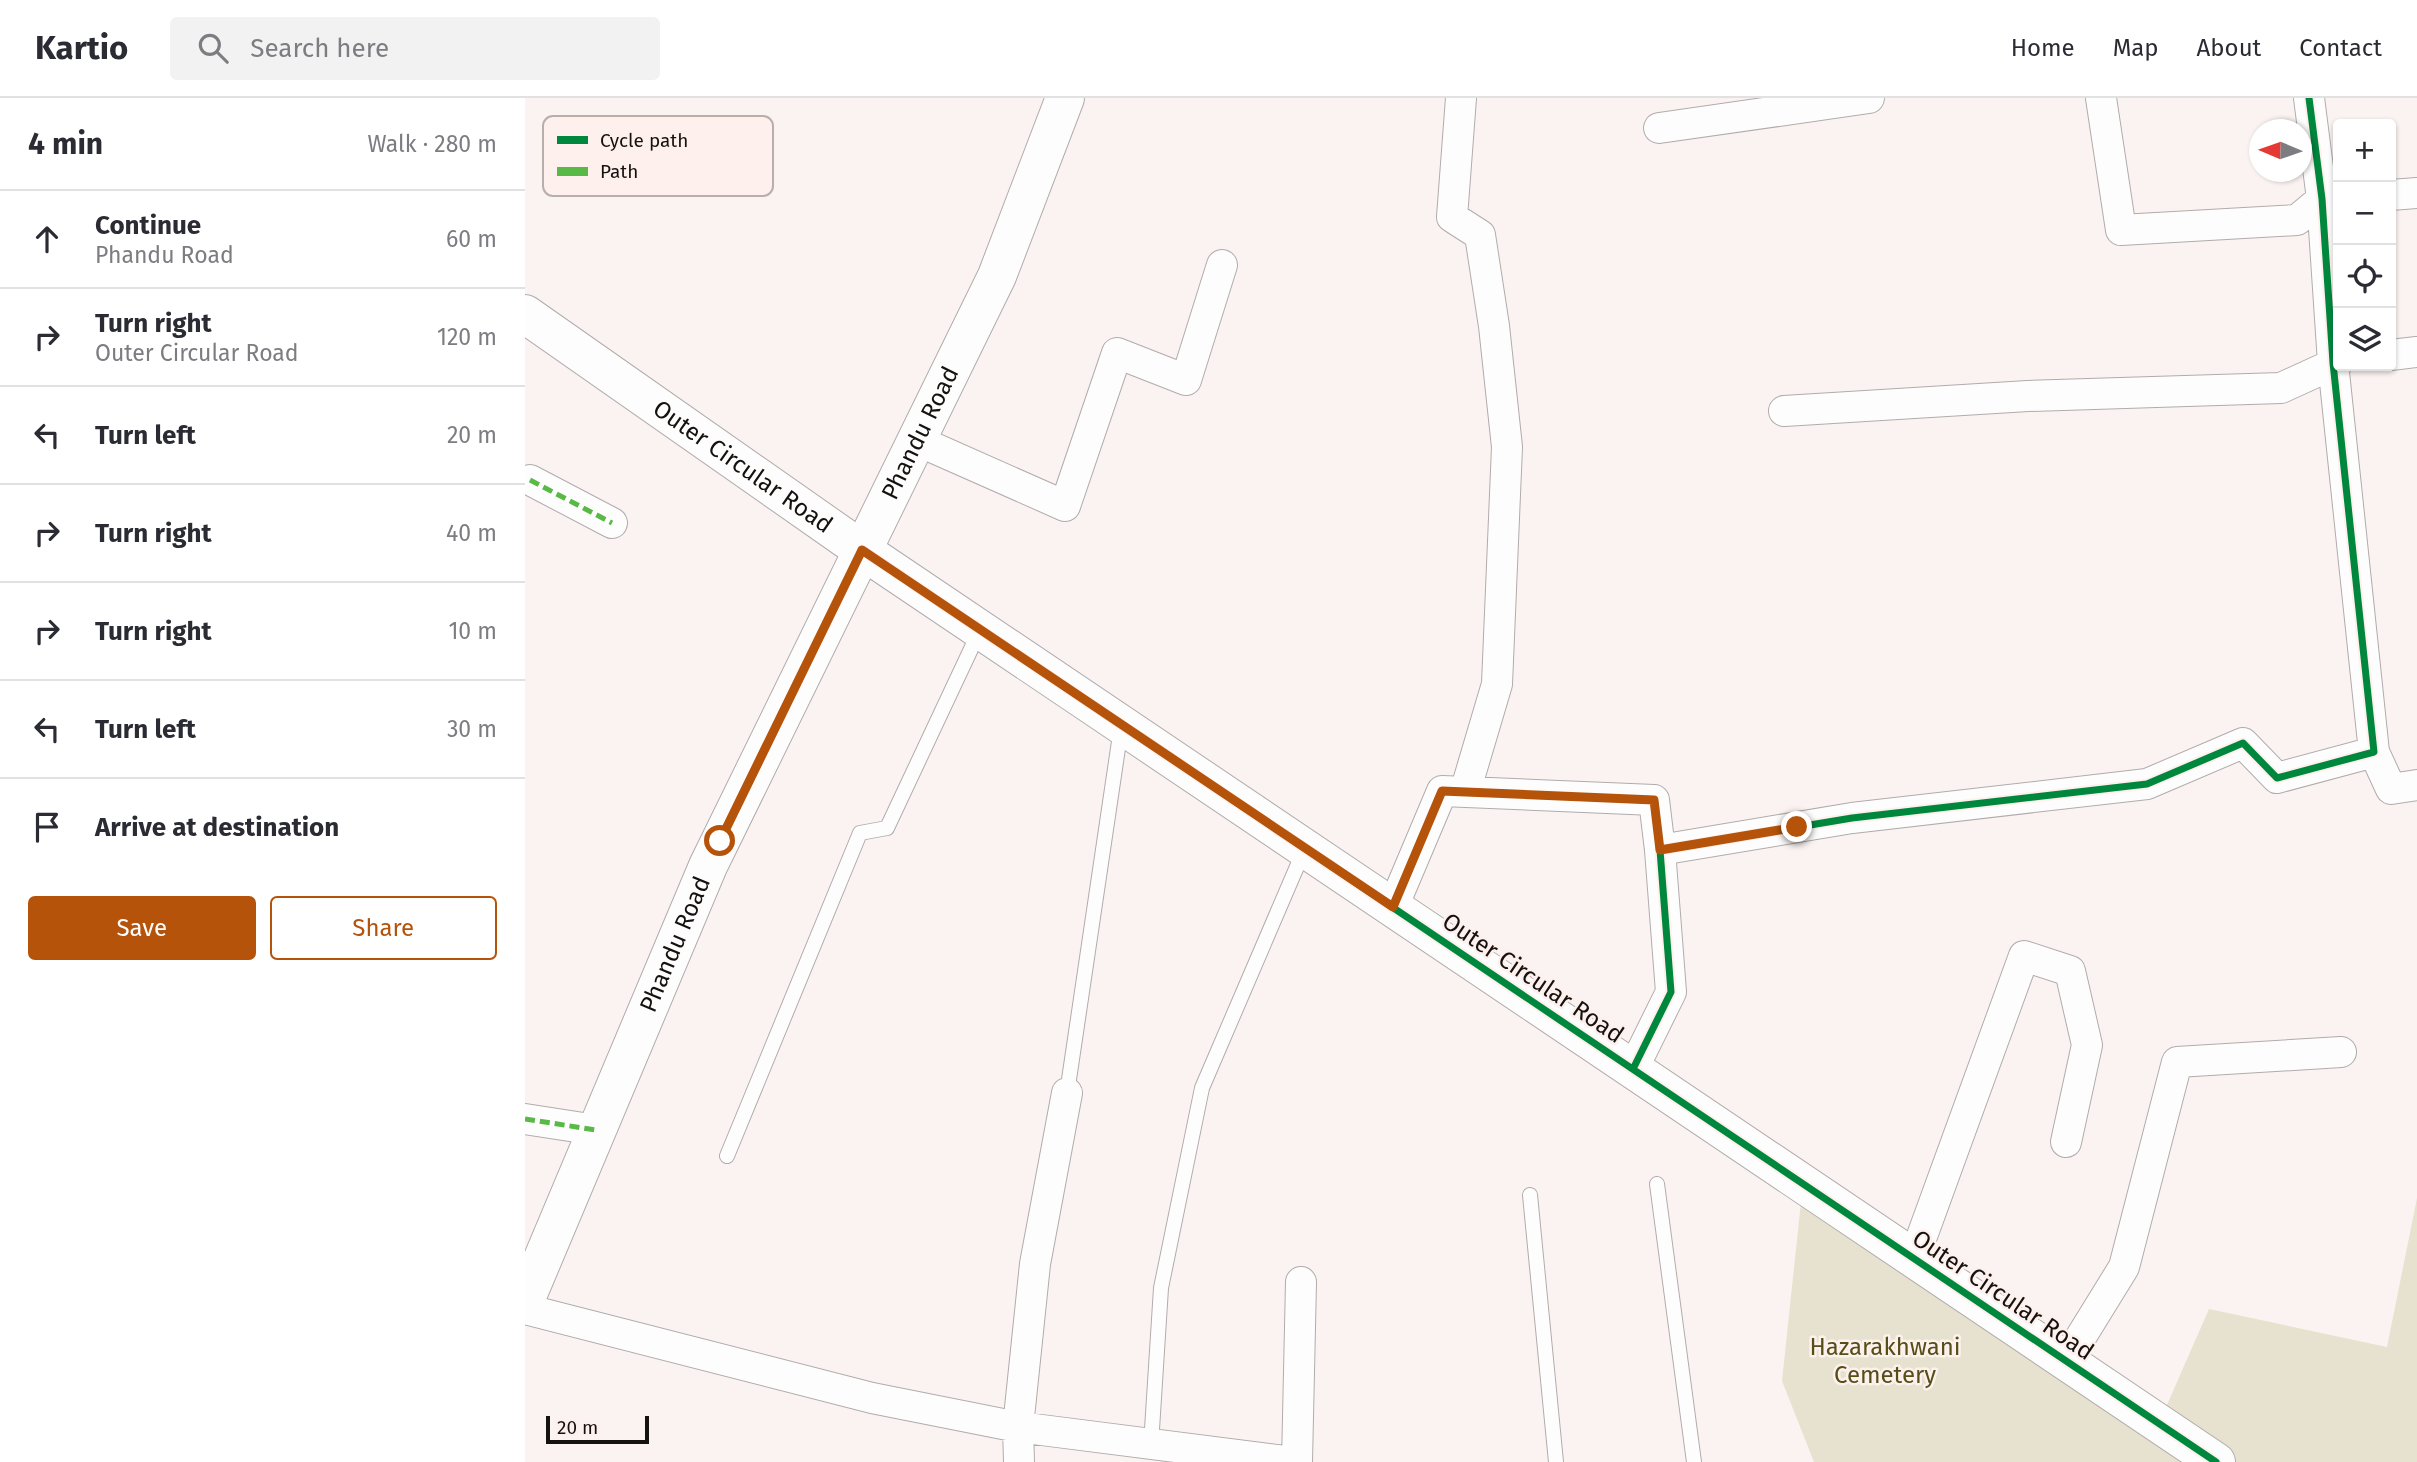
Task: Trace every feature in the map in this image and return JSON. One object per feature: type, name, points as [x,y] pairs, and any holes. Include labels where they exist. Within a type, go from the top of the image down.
[{"type":"main road","name":"Phandu Road","points":[[525,1301],[708,866],[997,276],[1065,98]]},
{"type":"main road","name":"Outer Circular Road","points":[[525,314],[862,550],[2216,1462]]},
{"type":"street","points":[[1461,98],[1451,217],[1480,235],[1494,326],[1507,447],[1497,684],[1465,792]]},
{"type":"street","points":[[1658,128],[1754,105],[1869,98]]},
{"type":"street","points":[[2101,98],[2121,230],[2297,220],[2330,199]]},
{"type":"street","points":[[2309,98],[2330,199],[2333,308]]},
{"type":"street","points":[[2396,194],[2417,192]]},
{"type":"street","points":[[916,440],[1065,506],[1117,353],[1186,380],[1222,265]]},
{"type":"street","points":[[2396,354],[2417,352]]},
{"type":"street","points":[[1784,411],[2028,396],[2281,388],[2333,363]]},
{"type":"street","points":[[2336,371],[2374,752],[2391,789],[2417,785]]},
{"type":"street","points":[[527,484],[612,523]]},
{"type":"street","points":[[1660,850],[1852,818],[2147,784],[2243,743],[2277,778],[2374,752]]},
{"type":"street","points":[[1393,907],[1442,791],[1654,800],[1671,992],[1633,1069]]},
{"type":"street","points":[[1914,1258],[2024,956],[2070,971],[2087,1045],[2066,1142]]},
{"type":"street","points":[[2066,1361],[2124,1267],[2177,1062],[2341,1052]]},
{"type":"street","points":[[1019,1462],[1018,1427],[1035,1264],[1067,1093]]},
{"type":"street","points":[[525,1119],[596,1130]]},
{"type":"street","points":[[525,1309],[872,1398],[1152,1453],[1295,1462],[1301,1282]]},
{"type":"lane","points":[[727,1156],[860,833],[887,828],[981,629]]},
{"type":"lane","points":[[1067,1093],[1122,725]]},
{"type":"lane","points":[[1152,1453],[1161,1288],[1202,1088],[1305,848]]},
{"type":"lane","points":[[1657,1184],[1694,1462]]},
{"type":"lane","points":[[1530,1195],[1556,1462]]},
{"type":"green space","name":"Hazarakhwani Cemetery","points":[[1803,1183],[2159,1423],[2209,1309],[2387,1347],[2417,1198],[2417,1462],[1814,1462],[1782,1381]]},
{"type":"marked path","points":[[530,480],[612,523]]},
{"type":"marked path","points":[[525,1119],[596,1130]]},
{"type":"cycle path","points":[[1633,1069],[1671,992],[1660,850],[1852,818],[2147,784],[2243,743],[2277,778],[2374,752],[2333,363],[2322,199],[2309,98]]},
{"type":"cycle path","points":[[862,550],[2216,1462]]},
{"type":"route","points":[[720,841],[862,550],[1393,907],[1442,791],[1654,800],[1660,850],[1797,827]]}]
